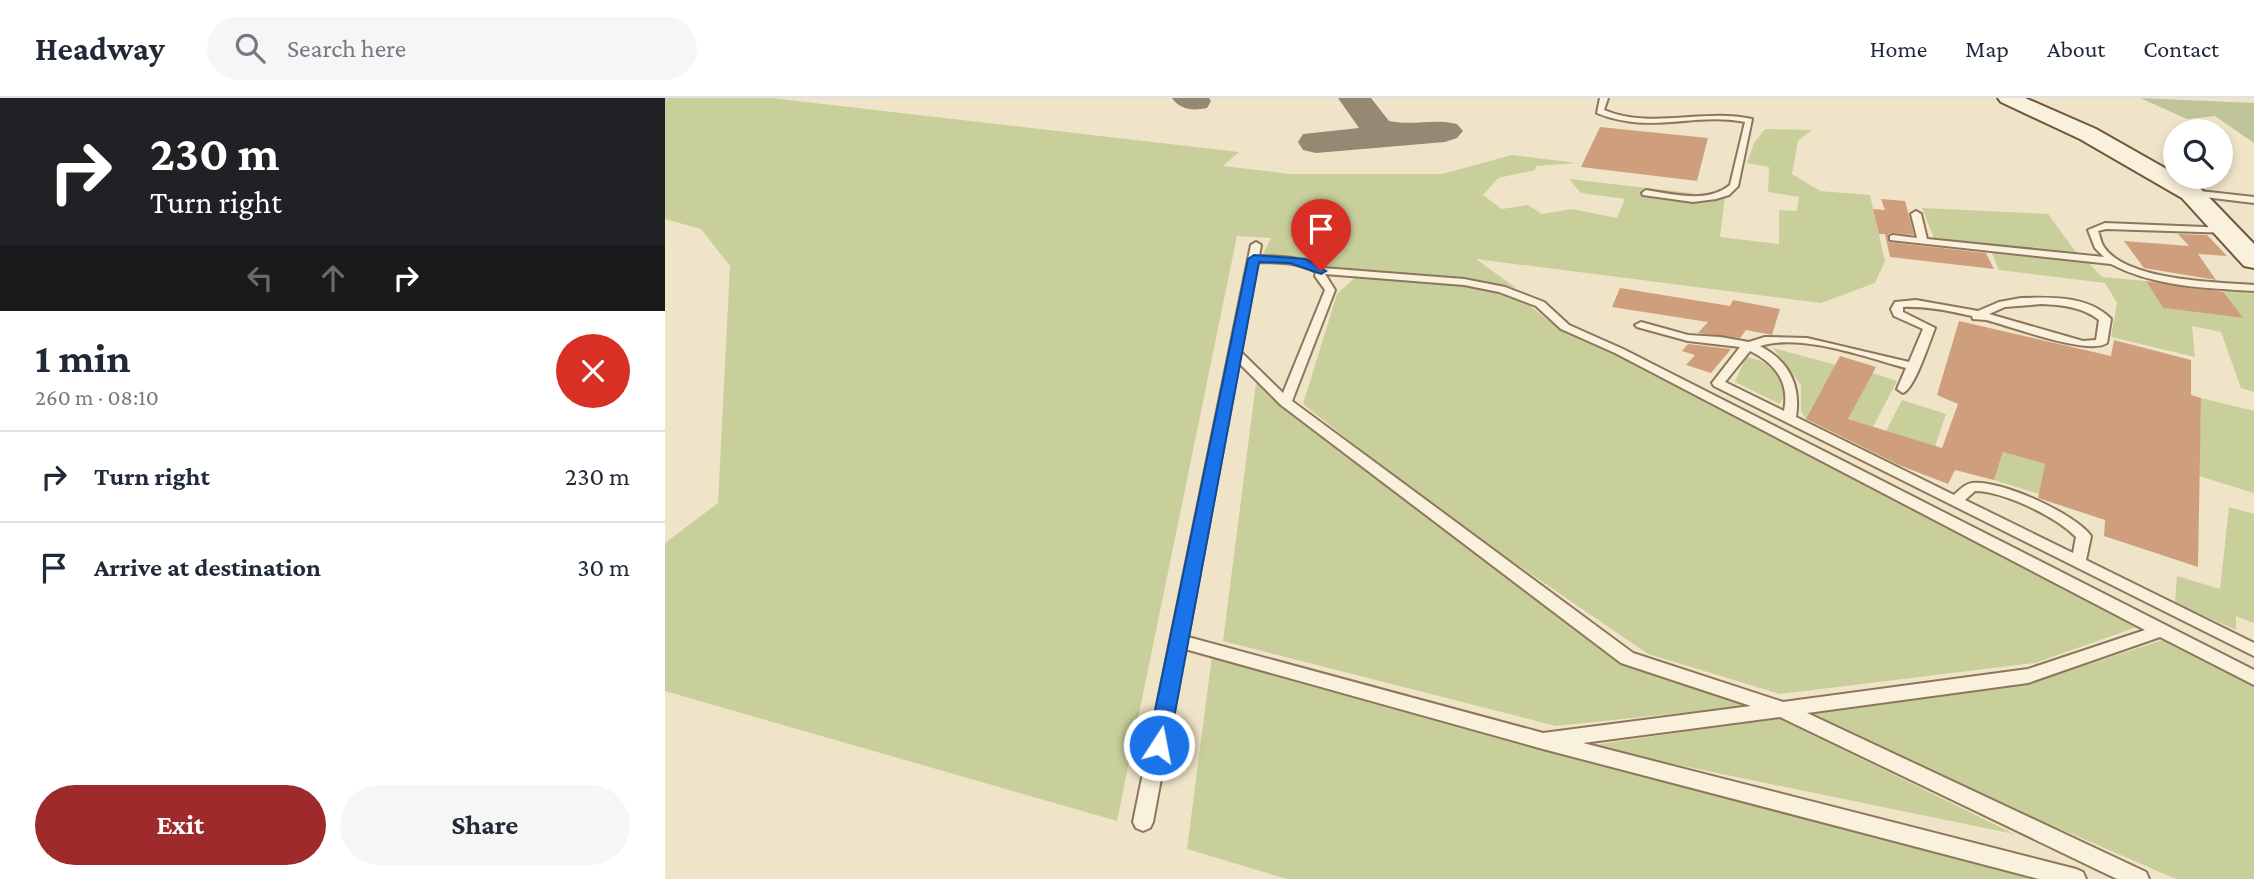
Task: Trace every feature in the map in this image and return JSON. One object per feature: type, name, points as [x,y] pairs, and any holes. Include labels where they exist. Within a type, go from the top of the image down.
[{"type":"street","points":[[2011,98],[2117,149],[2192,193],[2231,231],[2254,260]]},
{"type":"lane","points":[[1604,98],[1599,111],[1627,119],[1679,122],[1733,118],[1749,121],[1734,186],[1729,192],[1705,198],[1646,193]]},
{"type":"lane","points":[[2192,193],[2254,200]]},
{"type":"lane","points":[[1916,214],[1923,241]]},
{"type":"lane","points":[[2231,231],[2097,227],[2093,230],[2094,236],[2112,261],[2122,268],[2152,277],[2254,288]]},
{"type":"lane","points":[[1893,237],[2112,261]]},
{"type":"lane","points":[[1143,822],[1255,252],[1306,263],[1321,271],[1464,282],[1524,296],[1565,327],[1631,357],[2254,678]]},
{"type":"lane","points":[[1285,401],[1330,290],[1320,276],[1321,271]]},
{"type":"lane","points":[[1903,389],[1929,328],[1898,314],[1896,309],[1899,304],[1922,303],[1977,317],[2094,345],[2101,343],[2105,319],[2086,308],[2025,300],[1990,306],[1977,317]]},
{"type":"lane","points":[[1642,321],[1703,341],[1720,340],[1748,346],[1770,358],[1784,371],[1794,395],[1789,419]]},
{"type":"lane","points":[[1914,367],[1789,341],[1748,346],[1718,383],[2254,650]]},
{"type":"lane","points":[[1235,353],[1285,401],[1627,658],[1777,707],[2139,879]]},
{"type":"lane","points":[[1955,501],[1972,488],[1984,487],[2051,514],[2080,530],[2084,536],[2078,562]]},
{"type":"lane","points":[[1543,741],[1777,707],[2028,676],[2163,630]]},
{"type":"lane","points":[[1179,641],[1543,741],[2076,879]]},
{"type":"green space","points":[[665,98],[771,98],[1239,152],[1223,166],[1290,174],[1442,174],[1512,155],[1577,163],[1536,166],[1535,170],[1498,178],[1483,195],[1502,209],[1528,205],[1542,214],[1572,209],[1617,218],[1625,199],[1581,193],[1569,179],[1725,197],[1720,237],[1779,244],[1779,210],[1797,211],[1799,197],[1768,192],[1769,167],[1747,163],[1754,143],[1765,129],[1812,130],[1798,141],[1792,174],[1820,191],[1870,195],[1885,261],[1875,283],[1821,303],[1476,259],[1516,288],[1474,280],[1322,267],[1263,254],[1271,238],[1237,236],[1117,821],[665,691],[665,543],[718,503],[730,266],[701,229],[665,219]]},
{"type":"green space","points":[[2140,98],[2254,103],[2254,143],[2233,128],[2233,119],[2219,119],[2215,116],[2187,119]]},
{"type":"green space","points":[[1922,208],[2048,214],[2078,255],[1934,238]]},
{"type":"green space","points":[[1991,251],[2087,261],[2102,277],[2146,281],[2163,308],[2242,318],[2223,289],[2254,294],[2254,392],[2241,388],[2221,332],[2192,326],[2195,357],[2111,337],[2117,303],[2105,283],[1999,270]]},
{"type":"green space","points":[[1356,277],[1466,286],[1519,297],[1558,328],[1617,355],[2137,627],[2035,663],[1780,694],[1648,654],[1437,510],[1303,404],[1337,294]]},
{"type":"green space","points":[[1773,348],[1836,365],[1806,419],[1801,411],[1801,385]]},
{"type":"green space","points":[[1746,357],[1761,361],[1776,371],[1786,391],[1780,404],[1735,382]]},
{"type":"green space","points":[[1872,373],[1897,381],[1873,427],[1848,419]]},
{"type":"green space","points":[[1256,383],[1617,662],[1746,706],[1556,726],[1223,641]]},
{"type":"green space","points":[[2201,398],[2254,411],[2254,493],[2199,476]]},
{"type":"green space","points":[[1902,400],[1946,414],[1935,446],[1886,431]]},
{"type":"green space","points":[[2003,452],[2045,464],[2039,494],[1994,480]]},
{"type":"green space","points":[[2229,507],[2254,514],[2254,623],[2236,616],[2236,630],[2175,603],[2177,576],[2220,589]]},
{"type":"green space","points":[[2166,639],[2254,686],[2254,879],[2176,879],[1968,789],[1808,713],[2037,681]]},
{"type":"green space","points":[[1212,656],[2032,879],[1287,879],[1187,849]]},
{"type":"green space","points":[[1779,718],[2014,834],[1586,746]]},
{"type":"building","points":[[1600,127],[1708,138],[1697,181],[1581,167]]},
{"type":"building","points":[[1881,199],[1905,201],[1914,235],[1888,234],[1888,242],[1986,253],[1994,269],[1890,257],[1885,234],[1879,234],[1873,209],[1885,210]]},
{"type":"building","points":[[2178,234],[2207,235],[2227,256],[2198,254],[2216,280],[2144,268],[2124,241],[2189,246]]},
{"type":"building","points":[[2146,281],[2224,292],[2243,318],[2163,308]]},
{"type":"building","points":[[1620,288],[1730,306],[1733,300],[1780,309],[1772,335],[1746,330],[1740,338],[1698,333],[1708,322],[1612,307]]},
{"type":"building","points":[[1959,321],[2111,356],[2114,340],[2191,360],[2191,395],[2201,398],[2198,567],[2104,536],[2105,520],[2038,498],[2045,464],[2003,452],[1994,480],[1955,470],[1948,484],[1899,465],[1806,419],[1840,356],[1876,367],[1848,419],[1942,448],[1958,404],[1937,395]]},
{"type":"building","points":[[1688,344],[1731,349],[1711,373],[1686,365],[1695,355],[1682,351]]},
{"type":"taxiway","points":[[1188,98],[1195,101]]},
{"type":"taxiway","points":[[1354,98],[1377,129],[1406,135]]},
{"type":"taxiway","points":[[1406,135],[1445,131]]},
{"type":"taxiway","points":[[1316,142],[1406,135]]},
{"type":"route","points":[[1159,745],[1254,259],[1290,259],[1321,271]]}]
